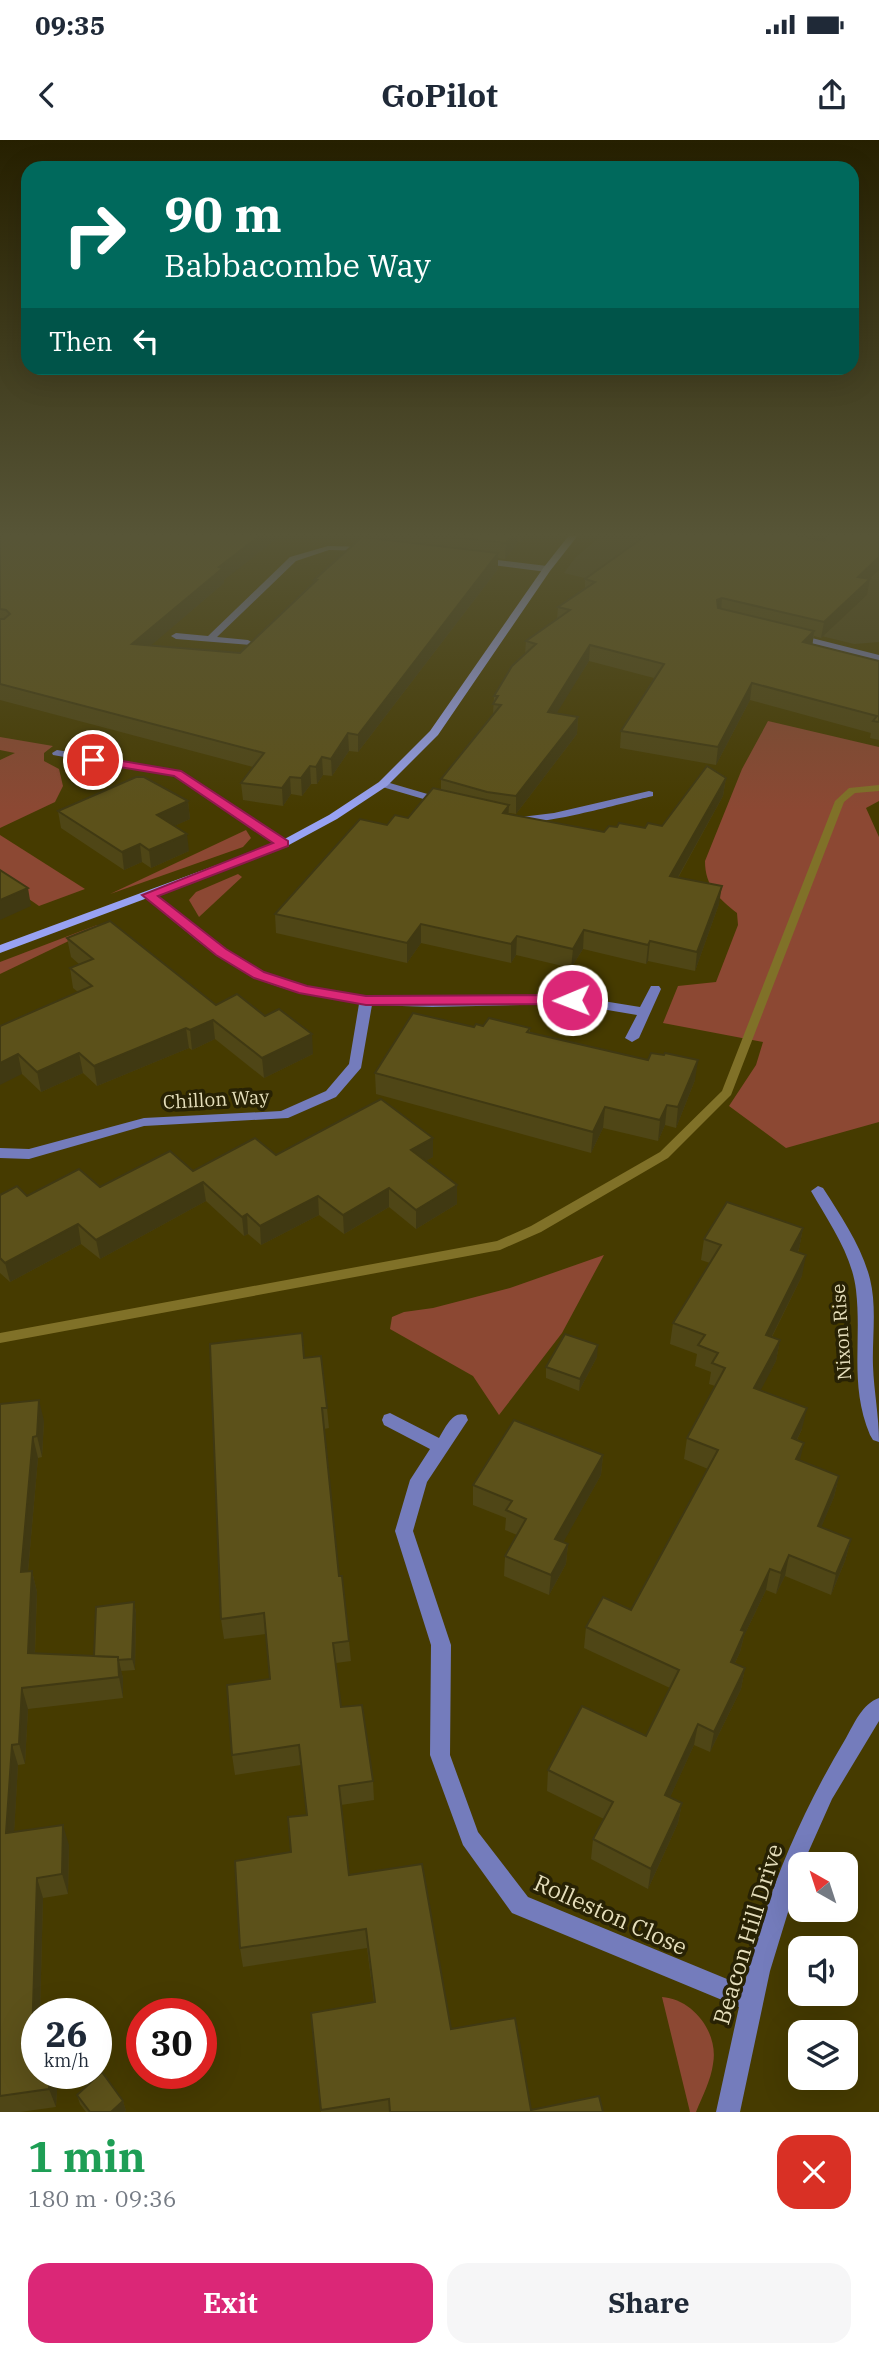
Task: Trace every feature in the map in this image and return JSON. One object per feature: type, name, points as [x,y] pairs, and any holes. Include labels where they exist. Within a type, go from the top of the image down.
[{"type":"street","points":[[209,639],[223,626]]},
{"type":"street","points":[[0,949],[283,844],[333,817],[383,784],[434,733],[508,626]]},
{"type":"street","points":[[786,635],[879,658]]},
{"type":"street","points":[[176,636],[248,643]]},
{"type":"street","points":[[57,753],[177,773],[283,844]]},
{"type":"street","points":[[383,784],[458,806]]},
{"type":"street","points":[[506,820],[538,820],[569,815],[628,796],[649,794]]},
{"type":"street","points":[[149,895],[221,952],[259,975],[304,990],[366,1001],[572,1000],[644,1012]]},
{"type":"street","points":[[632,1038],[655,989]]},
{"type":"street","name":"Chillon Way","points":[[0,1153],[29,1154],[144,1122],[283,1115],[331,1094],[356,1065],[366,1001]]},
{"type":"street","name":"Nixon Rise","points":[[818,1191],[845,1236],[864,1286],[866,1392],[879,1435]]},
{"type":"street","points":[[390,1420],[441,1447]]},
{"type":"street","name":"Rolleston Close","points":[[460,1420],[419,1480],[404,1531],[441,1645],[440,1755],[470,1838],[520,1905],[750,2000]]},
{"type":"street","name":"Beacon Hill Drive","points":[[728,2112],[750,2000],[784,1885],[823,1790],[879,1707]]},
{"type":"shaded area","points":[[781,626],[879,626],[879,642],[854,644]]},
{"type":"shaded area","points":[[768,721],[879,747],[879,801],[866,808],[879,837],[879,1122],[786,1148],[729,1106],[756,1065],[763,1042],[663,1023],[678,986],[716,982],[738,925],[737,913],[719,897],[710,884],[705,861],[742,769]]},
{"type":"shaded area","points":[[0,737],[53,746],[44,753],[44,761],[59,769],[63,786],[55,802],[0,828],[0,760],[15,753],[0,750]]},
{"type":"shaded area","points":[[246,830],[251,838],[243,847],[110,894]]},
{"type":"shaded area","points":[[0,835],[85,889],[39,906],[0,879]]},
{"type":"shaded area","points":[[238,874],[242,877],[199,917],[189,900],[196,892]]},
{"type":"shaded area","points":[[100,926],[0,974],[0,962]]},
{"type":"shaded area","points":[[604,1255],[562,1333],[499,1415],[473,1376],[390,1329],[392,1317],[404,1312],[433,1308],[510,1288]]},
{"type":"shaded area","points":[[662,1997],[673,1999],[693,2011],[708,2030],[712,2041],[712,2070],[696,2112],[690,2112]]},
{"type":"building","points":[[0,626],[154,626],[132,644],[240,653],[268,626],[442,626],[358,735],[348,733],[331,759],[322,757],[316,767],[310,766],[301,778],[290,777],[282,788],[241,783],[264,753],[0,684]]},
{"type":"building","points":[[547,626],[793,626],[814,631],[803,642],[879,661],[879,722],[873,721],[877,716],[752,683],[718,747],[621,731],[664,664],[590,645],[548,712],[578,717],[516,796],[487,792],[441,779],[501,705],[493,704],[498,696],[494,696],[512,666],[536,644],[526,641]]},
{"type":"building","points":[[707,766],[726,778],[670,876],[722,886],[697,952],[650,941],[648,945],[584,930],[573,949],[517,936],[511,944],[421,924],[407,943],[275,914],[360,819],[387,825],[395,815],[408,818],[433,788],[509,805],[503,813],[604,832],[609,826],[617,827],[619,823],[645,828],[648,823],[662,826]]},
{"type":"building","points":[[136,777],[144,777],[188,801],[157,815],[187,834],[149,850],[140,844],[122,852],[58,811]]},
{"type":"building","points":[[0,870],[28,888],[0,900]]},
{"type":"building","points":[[110,921],[216,1005],[237,994],[265,1016],[279,1009],[312,1034],[262,1058],[213,1020],[190,1030],[186,1028],[94,1066],[79,1053],[37,1072],[18,1054],[0,1063],[0,1026],[92,986],[70,968],[93,959],[67,938]]},
{"type":"building","points":[[413,1013],[474,1027],[476,1024],[483,1026],[489,1018],[530,1028],[527,1032],[648,1060],[651,1053],[665,1053],[698,1060],[678,1107],[667,1105],[660,1120],[605,1107],[593,1132],[375,1073]]},
{"type":"building","points":[[381,1099],[433,1138],[411,1150],[457,1185],[416,1210],[389,1188],[343,1215],[318,1196],[260,1226],[247,1214],[242,1217],[203,1182],[96,1240],[78,1224],[5,1263],[0,1258],[0,1195],[17,1186],[27,1196],[79,1169],[100,1187],[170,1151],[193,1171],[255,1138],[276,1155]]},
{"type":"building","points":[[727,1202],[803,1228],[791,1250],[806,1255],[766,1335],[780,1340],[754,1388],[807,1408],[792,1438],[804,1443],[796,1459],[839,1476],[818,1526],[851,1539],[836,1574],[789,1555],[781,1573],[770,1569],[741,1630],[745,1631],[731,1662],[745,1668],[714,1732],[698,1724],[665,1795],[682,1803],[651,1869],[593,1839],[613,1802],[548,1770],[582,1706],[646,1736],[679,1670],[586,1627],[603,1597],[631,1610],[718,1450],[687,1438],[725,1368],[712,1363],[718,1353],[698,1345],[705,1335],[673,1323],[721,1245],[704,1239]]},
{"type":"building","points":[[302,1333],[304,1358],[321,1356],[327,1408],[322,1408],[339,1576],[342,1576],[349,1641],[333,1643],[341,1707],[362,1705],[373,1781],[339,1786],[349,1875],[422,1864],[451,2029],[515,2018],[531,2110],[599,2096],[603,2112],[390,2112],[389,2099],[321,2110],[311,2013],[375,2002],[366,1929],[240,1948],[235,1861],[291,1852],[288,1817],[307,1815],[299,1745],[232,1755],[227,1685],[270,1679],[264,1613],[221,1619],[210,1344]]},
{"type":"building","points":[[565,1334],[598,1345],[580,1379],[546,1367]]},
{"type":"building","points":[[39,1400],[37,1436],[33,1437],[21,1572],[32,1571],[28,1653],[118,1657],[119,1677],[22,1688],[19,1744],[12,1745],[6,1833],[63,1825],[62,1874],[37,1878],[33,1998],[21,1998],[21,2089],[49,2089],[0,2096],[0,1404]]},
{"type":"building","points":[[514,1420],[603,1455],[555,1539],[568,1544],[551,1575],[505,1556],[526,1519],[506,1510],[512,1501],[473,1485]]},
{"type":"building","points":[[134,1602],[132,1659],[94,1656],[96,1607]]},
{"type":"building","points":[[112,2086],[123,2101],[111,2112],[90,2112],[77,2095],[84,2089],[112,2089]]},
{"type":"waterway","points":[[0,1338],[500,1245],[536,1229],[664,1155],[727,1092],[840,801],[852,790],[879,788]]},
{"type":"route","points":[[93,760],[177,773],[283,844],[149,895],[221,952],[259,975],[304,990],[366,1001],[432,1003],[572,1000]]}]
